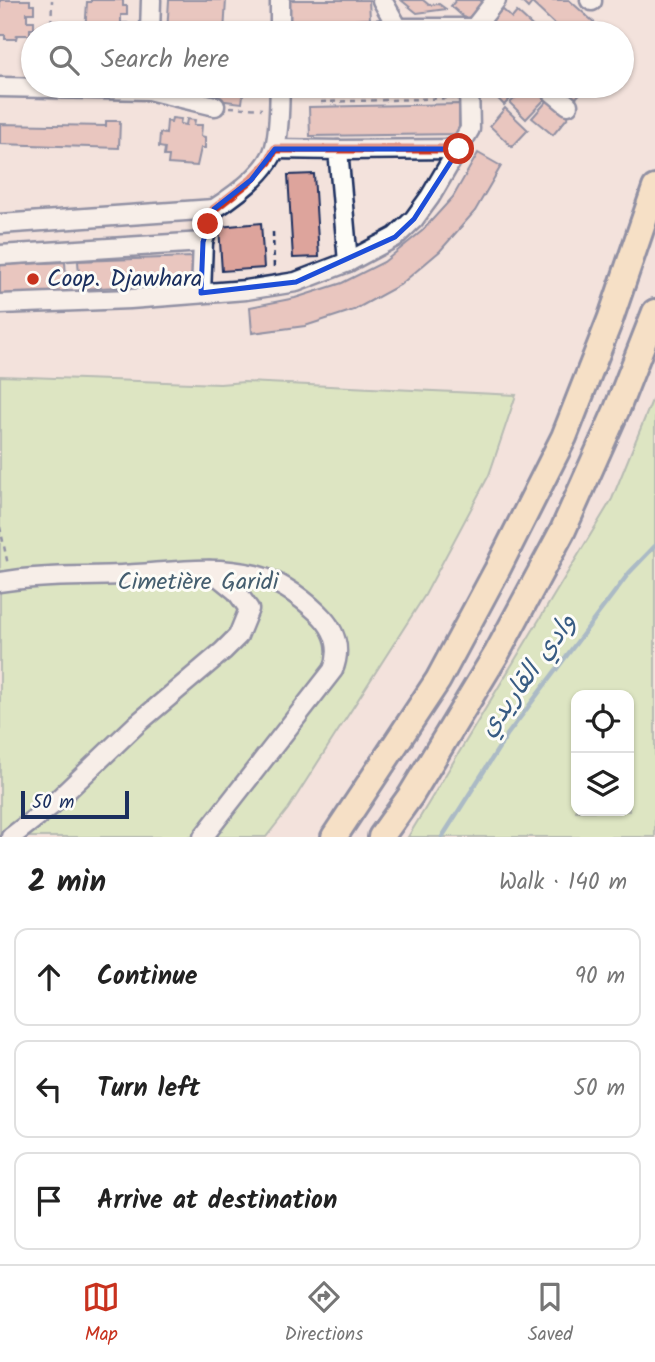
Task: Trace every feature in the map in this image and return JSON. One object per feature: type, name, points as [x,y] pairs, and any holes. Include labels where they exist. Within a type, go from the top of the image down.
[{"type":"highway","points":[[334,837],[438,680],[564,437],[610,320],[655,188]]},
{"type":"highway","points":[[381,837],[411,794],[497,653],[563,530],[617,409],[655,312]]},
{"type":"street","points":[[150,21],[151,0]]},
{"type":"street","points":[[280,0],[281,21]]},
{"type":"street","points":[[382,0],[394,21]]},
{"type":"street","points":[[484,21],[496,0]]},
{"type":"street","points":[[0,87],[21,87]]},
{"type":"street","points":[[185,98],[215,106]]},
{"type":"street","points":[[201,293],[203,242],[214,209],[251,180],[268,162],[275,149],[280,98]]},
{"type":"street","points":[[0,304],[130,299],[275,285],[296,282],[348,262],[395,237],[414,219],[470,129],[469,98]]},
{"type":"street","points":[[560,98],[568,105]]},
{"type":"street","points":[[275,149],[459,149]]},
{"type":"street","points":[[338,150],[348,262]]},
{"type":"street","points":[[0,224],[214,209]]},
{"type":"street","points":[[0,255],[203,242]]},
{"type":"street","points":[[11,837],[51,806],[138,723],[237,636],[249,609],[236,591],[210,570]]},
{"type":"street","points":[[6,581],[210,570],[255,575],[281,584],[306,601],[324,618],[334,633],[338,648],[333,670],[203,837]]},
{"type":"path","points":[[51,21],[52,0]]},
{"type":"path","points":[[321,102],[455,98]]},
{"type":"path","points":[[215,106],[279,110]]},
{"type":"path","points":[[272,232],[275,285]]},
{"type":"path","points":[[0,527],[6,581]]},
{"type":"highlighted area","points":[[275,149],[459,149],[414,219],[395,237],[296,282],[201,293],[203,242],[214,209],[251,180]]},
{"type":"green space","name":"Cimetière Garidi","points":[[0,376],[220,384],[244,382],[516,395],[489,475],[425,595],[288,809],[266,837],[0,837]]},
{"type":"green space","points":[[655,393],[655,837],[408,837],[612,499]]},
{"type":"building","points":[[0,0],[30,0],[30,5],[34,5],[34,13],[27,13],[27,21],[21,21],[21,35],[17,35],[16,39],[5,39],[5,35],[0,35]]},
{"type":"building","points":[[123,0],[123,6],[127,6],[127,15],[121,15],[121,21],[86,21],[87,2]]},
{"type":"building","points":[[169,0],[226,0],[225,21],[168,21]]},
{"type":"building","points":[[287,0],[369,0],[370,19],[287,21]]},
{"type":"building","points":[[401,0],[423,0],[429,5],[439,4],[446,9],[417,13]]},
{"type":"building","points":[[456,0],[485,0],[467,20],[451,6]]},
{"type":"building","points":[[520,0],[569,0],[593,21],[551,21],[532,3],[528,8]]},
{"type":"building","points":[[501,8],[512,18],[517,12],[527,21],[489,21]]},
{"type":"building","points":[[200,98],[243,98],[242,103]]},
{"type":"building","points":[[498,98],[511,98],[504,105]]},
{"type":"building","points":[[515,98],[546,98],[526,119],[510,103]]},
{"type":"building","points":[[548,100],[568,117],[553,135],[532,118]]},
{"type":"building","points":[[459,104],[459,134],[310,136],[309,107]]},
{"type":"building","points":[[505,108],[528,130],[512,147],[490,126]]},
{"type":"building","points":[[172,118],[181,119],[180,124],[186,125],[187,119],[195,120],[194,125],[202,125],[201,136],[205,137],[205,148],[201,148],[197,166],[168,164],[169,156],[164,156],[165,148],[159,147],[160,133],[166,134],[167,121],[171,122]]},
{"type":"building","points":[[106,121],[120,121],[119,148],[0,144],[0,124],[106,126]]},
{"type":"building","points":[[478,153],[501,166],[475,211],[440,251],[400,285],[354,310],[305,326],[252,333],[250,307],[295,298],[342,283],[384,262],[422,231],[453,197]]},
{"type":"building","points":[[314,174],[319,257],[293,258],[288,175]]},
{"type":"building","points":[[261,223],[264,268],[222,271],[219,227]]},
{"type":"building","points":[[192,257],[194,283],[80,289],[78,261]]},
{"type":"building","name":"Coop. Djawhara","points":[[65,262],[67,292],[0,295],[0,265]]},
{"type":"waterway","name":"وادي القاريدي","points":[[442,837],[507,735],[629,573],[655,546]]},
{"type":"place","name":"Coop. Djawhara","points":[[33,279]]},
{"type":"route","points":[[208,224],[214,209],[251,180],[268,162],[275,149],[459,149]]}]
